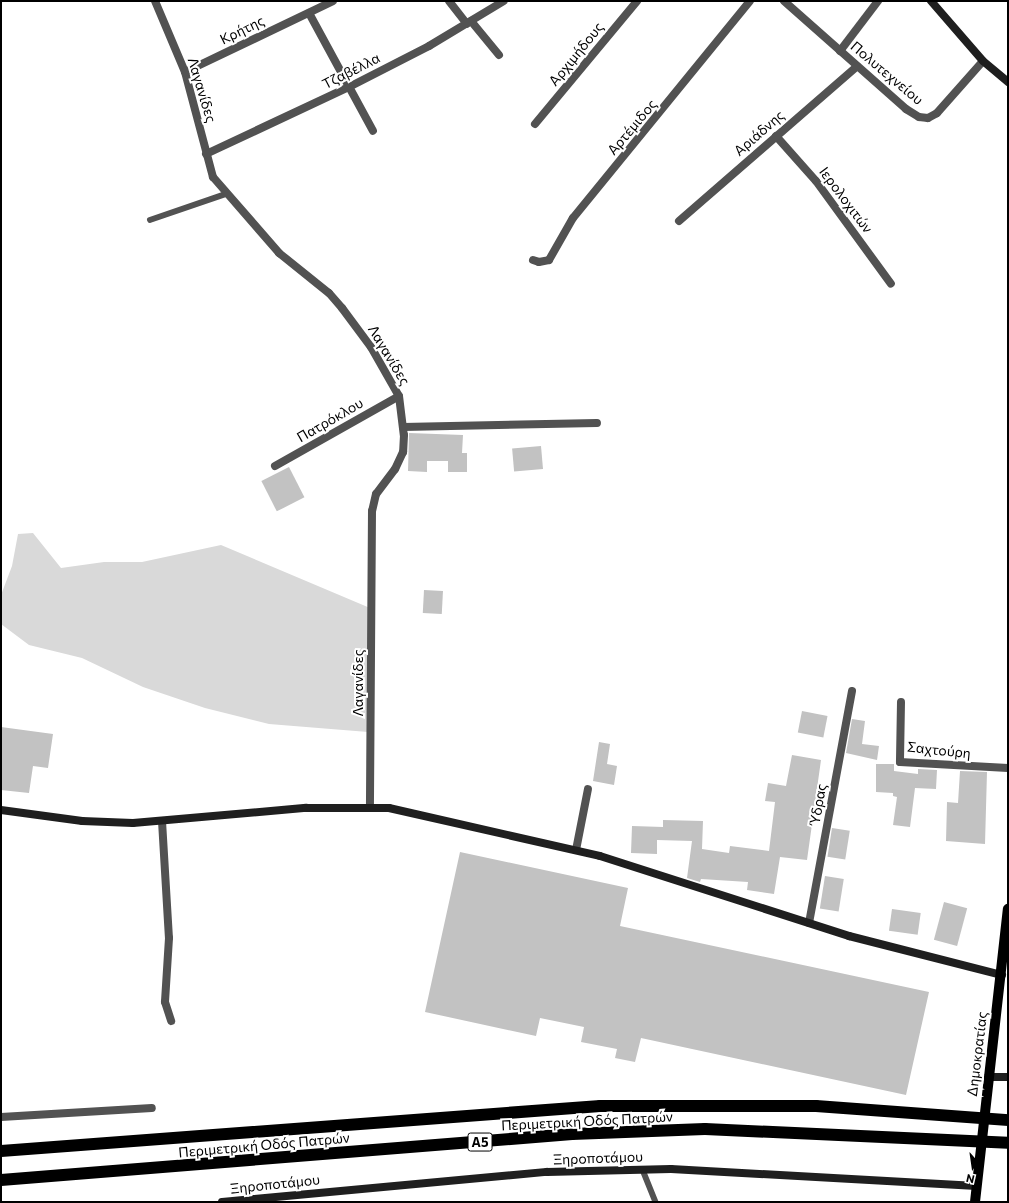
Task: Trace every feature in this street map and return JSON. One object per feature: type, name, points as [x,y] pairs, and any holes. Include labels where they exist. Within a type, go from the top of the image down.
[{"type":"highway","name":"Περιμετρική Οδός Πατρών","points":[[1,1151],[600,1106],[816,1106],[1005,1120]]},
{"type":"highway","name":"Περιμετρική Οδός Πατρών","points":[[1,1180],[572,1134],[705,1130],[1006,1143]]},
{"type":"main road","name":"Δημοκρατίας","points":[[975,1202],[988,1077],[1002,975],[1008,909]]},
{"type":"street","name":"Λαγανίδες","points":[[155,1],[185,72],[198,117],[211,174],[226,194],[279,253],[329,294],[342,308],[371,347],[398,396],[403,427],[401,458],[376,494],[373,506],[370,806]]},
{"type":"street","name":"Κρήτης","points":[[185,72],[333,1]]},
{"type":"street","points":[[449,1],[499,56]]},
{"type":"street","name":"Τζαβέλλα","points":[[206,154],[349,87],[469,23],[504,1]]},
{"type":"street","name":"Αρχιμήδους","points":[[535,124],[637,1]]},
{"type":"street","name":"Αρτέμιδος","points":[[533,260],[539,262],[548,260],[573,218],[750,1]]},
{"type":"street","name":"Πολυτεχνείου","points":[[784,1],[906,109],[925,118],[940,110],[983,61]]},
{"type":"street","points":[[840,51],[878,1]]},
{"type":"street","points":[[931,1],[983,61],[1008,82]]},
{"type":"street","points":[[309,13],[373,131]]},
{"type":"street","name":"Αριάδνης","points":[[679,221],[857,66]]},
{"type":"street","name":"Ιερολοχιτών","points":[[776,136],[816,181],[891,284]]},
{"type":"street","name":"Πατρόκλου","points":[[275,466],[398,396]]},
{"type":"street","points":[[403,427],[597,423]]},
{"type":"street","name":"Ύδρας","points":[[809,923],[852,691]]},
{"type":"street","name":"Σαχτούρη","points":[[901,702],[900,762],[1008,768]]},
{"type":"street","points":[[576,850],[588,789]]},
{"type":"street","points":[[1,810],[110,823],[162,821],[260,811],[370,806],[404,811],[576,850],[900,950],[1002,975]]},
{"type":"street","points":[[162,821],[169,938],[165,1002],[171,1021]]},
{"type":"street","points":[[988,1077],[1008,1077]]},
{"type":"street","points":[[1,1117],[152,1108]]},
{"type":"street","name":"Ξηροποτάμου","points":[[222,1202],[547,1172],[643,1170],[743,1171],[977,1186]]},
{"type":"lane","points":[[150,220],[226,194]]},
{"type":"lane","points":[[643,1170],[656,1202]]},
{"type":"shaded area","points":[[33,533],[61,568],[104,562],[142,562],[221,545],[370,608],[368,732],[269,724],[205,708],[143,687],[82,658],[29,645],[1,624],[1,595],[12,566],[18,534]]},
{"type":"building","points":[[409,433],[463,435],[462,453],[467,453],[467,472],[448,472],[448,461],[427,461],[427,472],[408,471]]},
{"type":"building","points":[[541,446],[543,469],[514,471],[512,449]]},
{"type":"building","points":[[289,467],[304,497],[277,511],[261,481]]},
{"type":"building","points":[[424,590],[443,591],[442,614],[423,613]]},
{"type":"building","points":[[802,711],[828,716],[823,738],[798,733]]},
{"type":"building","points":[[852,719],[865,721],[862,744],[879,746],[877,760],[846,753]]},
{"type":"building","points":[[1,727],[53,734],[48,768],[33,766],[29,793],[1,790]]},
{"type":"building","points":[[599,742],[610,744],[607,764],[617,766],[614,785],[593,781]]},
{"type":"building","points":[[792,755],[821,760],[807,860],[780,857],[774,894],[747,890],[748,882],[701,879],[700,882],[687,878],[692,841],[657,840],[657,854],[631,853],[632,826],[663,827],[663,820],[703,821],[702,849],[729,853],[730,846],[769,851],[775,802],[765,801],[768,783],[786,786]]},
{"type":"building","points":[[876,764],[894,764],[894,771],[918,774],[918,769],[937,770],[936,789],[915,788],[910,827],[893,825],[897,797],[893,796],[893,793],[876,792]]},
{"type":"building","points":[[960,771],[987,772],[985,844],[946,841],[947,802],[958,803]]},
{"type":"building","points":[[832,828],[850,831],[845,859],[827,857]]},
{"type":"building","points":[[460,852],[628,888],[620,926],[929,992],[906,1095],[641,1038],[635,1062],[615,1058],[617,1049],[581,1042],[584,1027],[540,1018],[536,1036],[425,1012]]},
{"type":"building","points":[[825,876],[844,879],[839,912],[820,909]]},
{"type":"building","points":[[944,902],[967,908],[957,946],[934,940]]},
{"type":"building","points":[[892,909],[921,913],[918,935],[889,931]]}]
